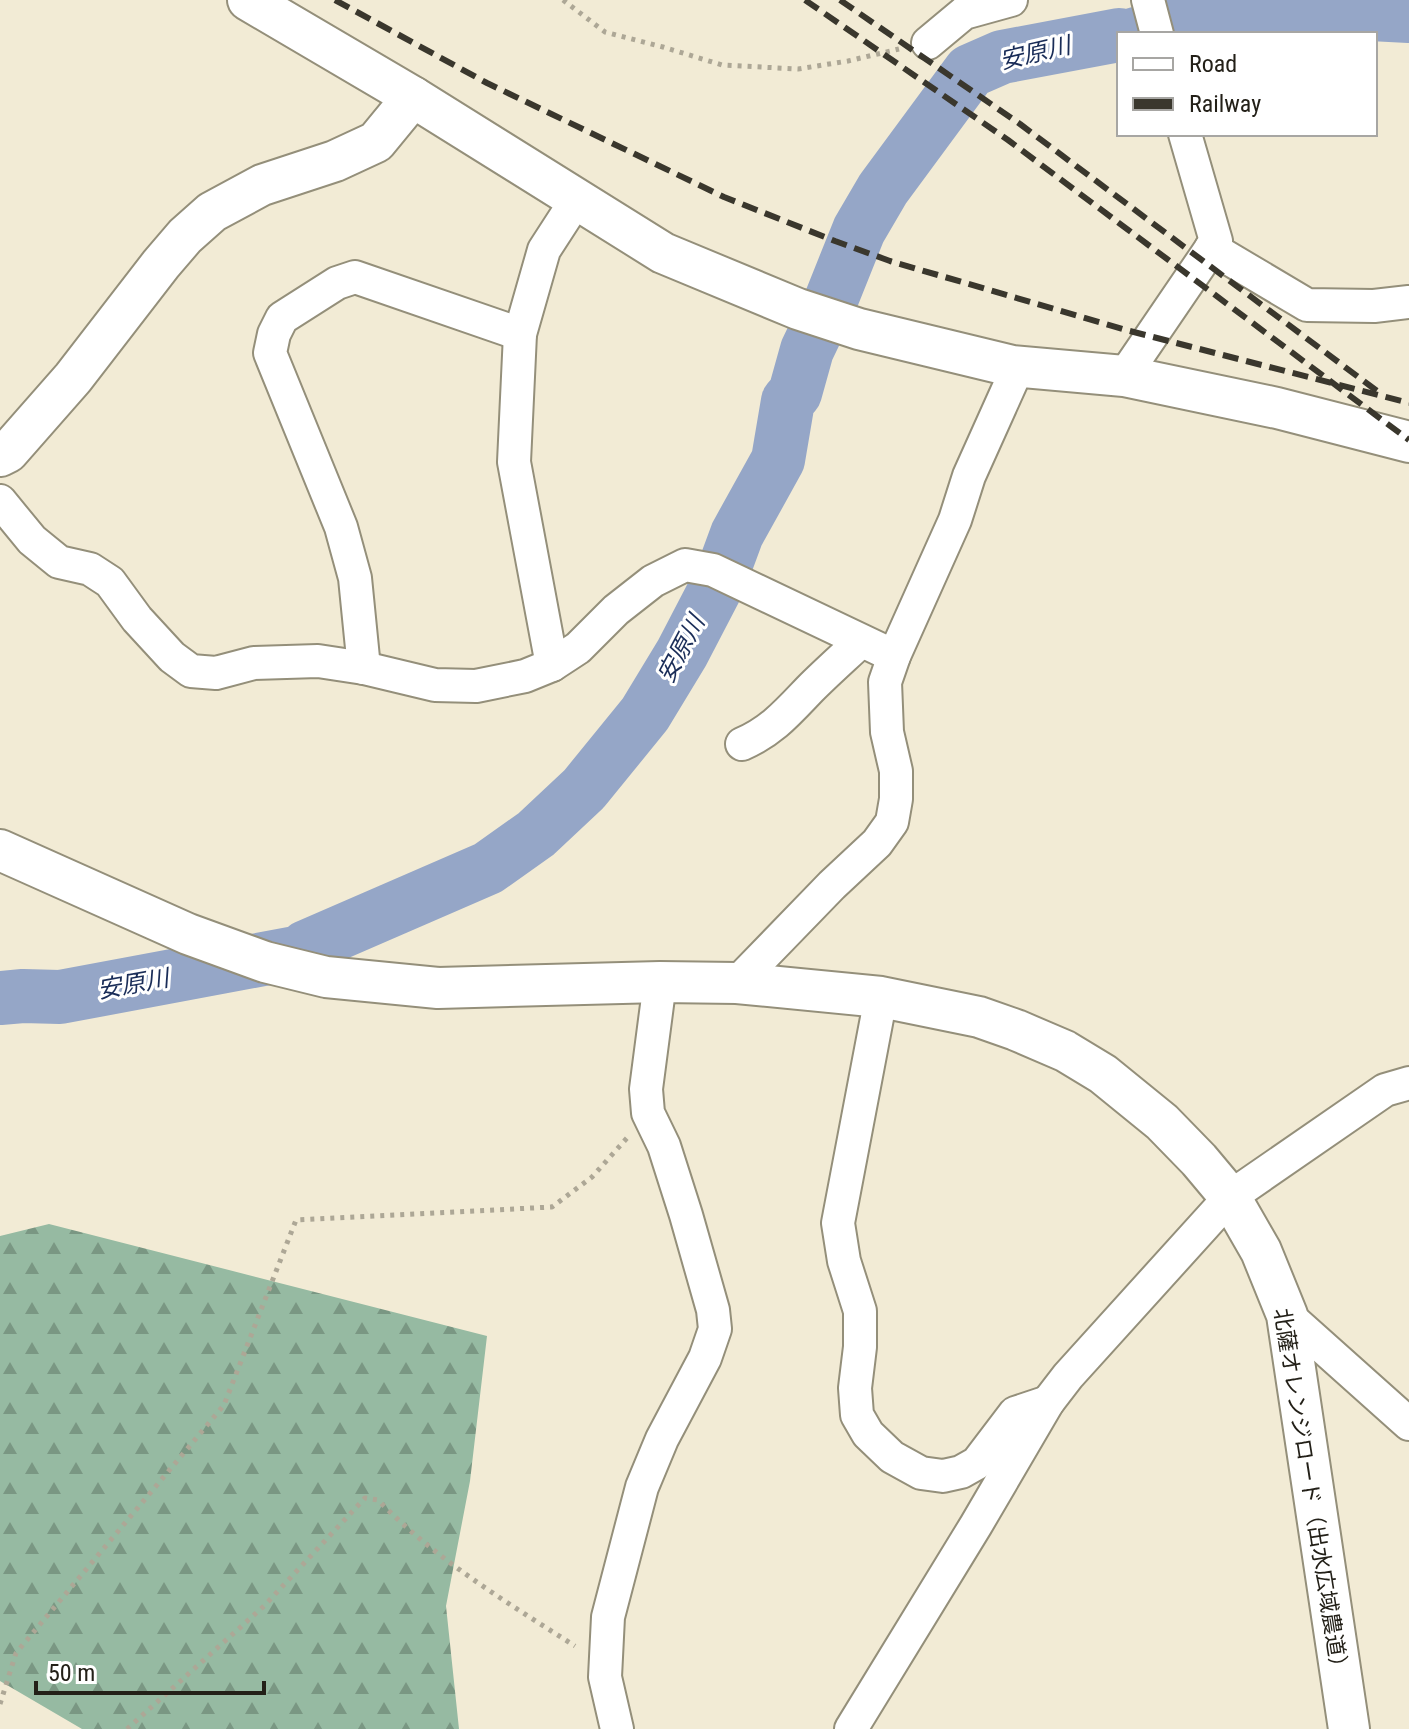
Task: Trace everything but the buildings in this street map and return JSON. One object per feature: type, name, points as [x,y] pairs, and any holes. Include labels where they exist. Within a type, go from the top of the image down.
[{"type":"street","points":[[248,0],[413,97],[663,253],[798,309],[859,329],[1018,367],[1124,376],[1277,408],[1409,442]]},
{"type":"street","points":[[928,43],[964,13],[1011,0]]},
{"type":"street","points":[[1148,0],[1156,32]]},
{"type":"street","points":[[0,456],[8,452],[73,378],[185,236],[212,212],[262,185],[335,161],[376,142],[413,97]]},
{"type":"street","points":[[1124,376],[1216,241],[1186,136]]},
{"type":"street","points":[[552,665],[514,462],[520,334],[544,250],[577,199]]},
{"type":"street","points":[[1211,248],[1307,305],[1374,306],[1409,302]]},
{"type":"street","points":[[364,668],[355,578],[341,527],[270,353],[274,334],[282,318],[337,283],[355,277],[520,334]]},
{"type":"street","points":[[737,983],[877,843],[892,822],[896,771],[887,732],[885,682],[955,520],[969,476],[1018,367]]},
{"type":"street","points":[[0,501],[32,540],[59,562],[90,569],[110,582],[155,641],[191,671],[216,673],[254,663],[318,661],[435,685],[476,686],[525,676],[552,665],[578,648],[616,610],[653,581],[685,565],[713,570],[894,656]]},
{"type":"street","points":[[742,744],[759,737],[780,721],[861,641]]},
{"type":"street","name":"北薩オレンジロード（出水広域農道）","points":[[0,850],[188,934],[265,962],[326,977],[438,988],[737,983],[881,997],[979,1017],[1065,1051],[1103,1074],[1162,1122],[1230,1197],[1261,1251],[1287,1315],[1349,1729]]},
{"type":"street","points":[[617,1729],[605,1677],[608,1617],[642,1487],[662,1439],[705,1358],[715,1329],[713,1310],[686,1215],[664,1146],[648,1113],[646,1089],[660,982]]},
{"type":"street","points":[[881,997],[838,1223],[844,1261],[860,1311],[855,1388],[857,1415],[868,1434],[892,1457],[921,1473],[943,1476],[961,1472],[977,1463],[1015,1413],[1048,1402]]},
{"type":"street","points":[[851,1729],[1048,1402],[1068,1376],[1230,1197],[1385,1090],[1409,1083]]},
{"type":"street","points":[[1287,1315],[1409,1424]]},
{"type":"path","points":[[563,0],[605,32],[722,65],[798,69],[928,43]]},
{"type":"path","points":[[0,1704],[16,1653],[224,1405],[296,1220],[552,1207],[592,1177],[648,1113]]},
{"type":"path","points":[[127,1729],[264,1606],[365,1498],[378,1500],[463,1574],[577,1647],[605,1677]]},
{"type":"green space","points":[[49,1224],[487,1336],[470,1481],[446,1606],[459,1729],[82,1729],[0,1681],[0,1236]]},
{"type":"waterway","name":"安原川","points":[[1145,32],[1259,8],[1409,16]]},
{"type":"waterway","name":"安原川","points":[[0,998],[60,997],[306,951],[306,947],[488,868],[536,834],[584,789],[645,714],[682,653],[720,580],[737,534],[778,460],[788,401],[795,393],[807,350],[859,230],[883,189],[970,71],[1002,57],[1117,35]]},
{"type":"railway","points":[[335,0],[487,83],[724,197],[835,241],[890,261],[1126,330],[1409,403]]},
{"type":"railway","points":[[805,0],[1008,140],[1409,440]]},
{"type":"railway","points":[[840,0],[1020,124],[1377,391]]}]
